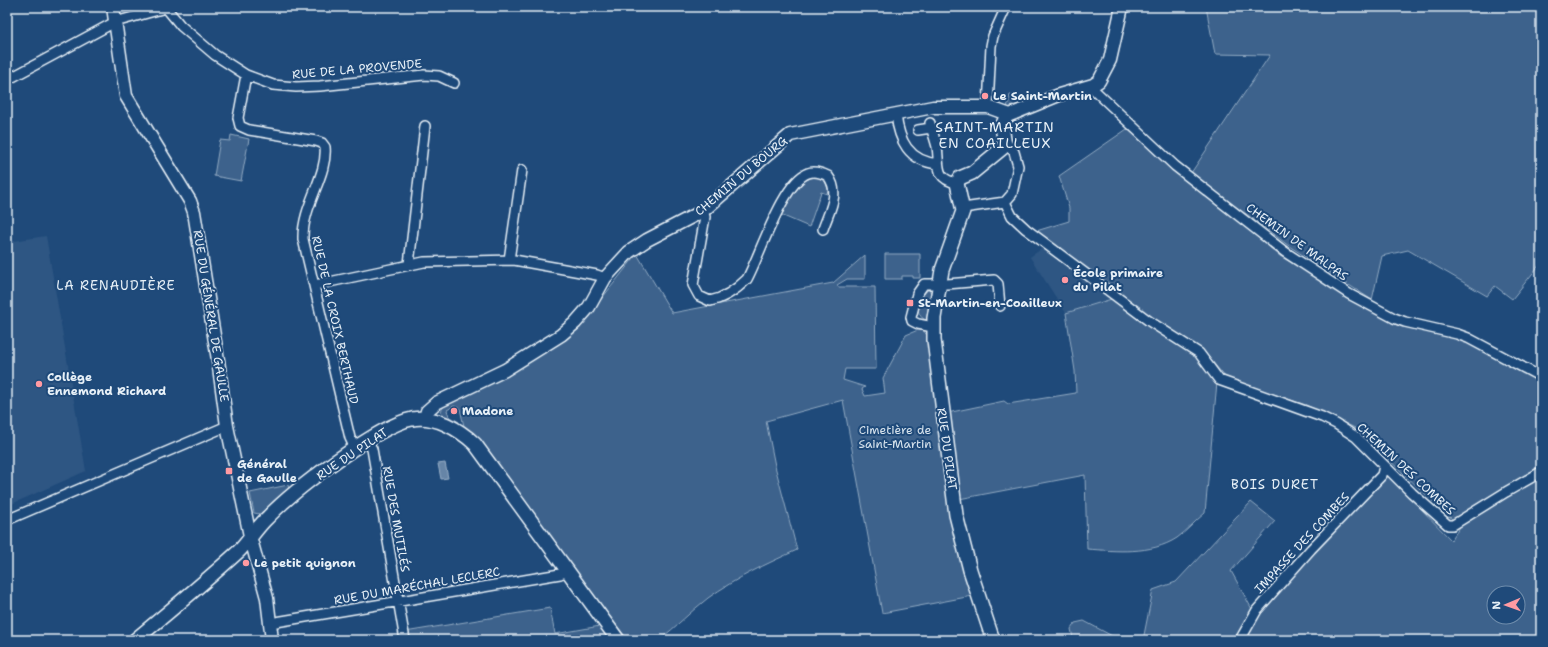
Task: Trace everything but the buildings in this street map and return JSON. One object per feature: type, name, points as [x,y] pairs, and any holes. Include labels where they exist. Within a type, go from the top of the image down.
[{"type":"main road","points":[[963,208],[957,183],[960,178],[972,173],[985,160],[998,153],[1005,146],[1002,126],[1007,115]]},
{"type":"main road","name":"RUE DU PILAT","points":[[963,208],[947,253],[933,327],[936,370],[956,515],[970,570],[993,640]]},
{"type":"main road","points":[[425,418],[456,430],[475,444],[618,640]]},
{"type":"main road","name":"RUE DU PILAT","points":[[135,640],[222,567],[240,550],[250,536],[280,505],[367,441],[400,423],[425,418]]},
{"type":"street","name":"RUE DU GÉNÉRAL DE GAULLE","points":[[113,7],[126,96],[190,201],[194,212],[227,426],[250,536],[267,598],[272,640]]},
{"type":"street","points":[[988,107],[991,46],[993,36],[1006,7]]},
{"type":"street","points":[[1007,115],[1064,93],[1090,86],[1099,81],[1107,68],[1122,7]]},
{"type":"street","points":[[7,80],[115,22],[168,8]]},
{"type":"street","name":"RUE DE LA PROVENDE","points":[[168,8],[170,15],[194,39],[246,75],[283,86],[320,86],[424,75],[439,76],[454,83]]},
{"type":"street","name":"RUE DE LA CROIX BERTHAUD","points":[[246,75],[238,118],[240,126],[249,130],[316,141],[325,147],[324,164],[311,199],[303,231],[303,239],[350,438],[355,449]]},
{"type":"street","name":"CHEMIN DE MALPAS","points":[[1090,86],[1175,166],[1285,252],[1349,294],[1405,322],[1468,338],[1541,377]]},
{"type":"street","name":"CHEMIN DU BOURG","points":[[425,418],[426,412],[436,403],[505,370],[561,335],[575,323],[589,307],[605,278],[629,252],[647,240],[703,211],[790,135],[869,118],[933,107],[988,107],[1007,115]]},
{"type":"street","points":[[896,114],[898,130],[905,147],[913,154],[938,164]]},
{"type":"street","points":[[918,130],[931,125],[937,146],[938,169],[944,178],[950,182],[957,183]]},
{"type":"street","points":[[409,264],[425,126]]},
{"type":"street","points":[[963,208],[1005,202],[1012,194],[1018,171],[1014,152],[1005,141]]},
{"type":"street","points":[[509,260],[522,170]]},
{"type":"street","points":[[703,211],[705,217],[693,285],[699,296],[710,300],[726,296],[738,289],[746,279],[785,196],[800,178],[808,173],[816,172],[828,176],[835,188],[834,198],[823,228]]},
{"type":"street","name":"CHEMIN DES COMBES","points":[[1005,202],[1012,216],[1026,230],[1149,321],[1199,353],[1219,380],[1336,424],[1356,437],[1412,493],[1451,526],[1541,472]]},
{"type":"street","points":[[314,285],[409,264],[509,260],[525,261],[568,269],[605,278]]},
{"type":"street","points":[[933,327],[915,323],[912,321],[911,313],[920,288],[928,283],[940,284],[994,280],[998,284],[1000,306]]},
{"type":"street","points":[[7,520],[227,426]]},
{"type":"street","name":"RUE DES MUTILÉS","points":[[367,441],[372,450],[405,640]]},
{"type":"street","name":"IMPASSE DES COMBES","points":[[1240,640],[1257,610],[1311,549],[1382,475],[1384,466]]},
{"type":"street","name":"RUE DU MARÉCHAL LECLERC","points":[[270,622],[398,602],[560,574],[567,571]]},
{"type":"shaded area","name":"Collège Ennemond Richard","points":[[46,236],[86,471],[7,506],[7,242]]},
{"type":"shaded area","name":"École primaire du Pilat","points":[[1044,247],[1058,257],[1062,263],[1067,263],[1112,299],[1066,313],[1030,257]]},
{"type":"shaded area","points":[[445,463],[448,478],[441,479],[438,464]]},
{"type":"green space","points":[[1206,7],[1541,7],[1541,263],[1512,299],[1495,286],[1487,296],[1408,250],[1382,256],[1372,300],[1289,246],[1191,173],[1270,55],[1215,54]]},
{"type":"green space","points":[[1010,95],[1024,98],[1026,104],[1007,108]]},
{"type":"green space","points":[[1127,129],[1280,256],[1397,325],[1464,340],[1541,380],[1541,465],[1453,520],[1355,428],[1306,405],[1226,378],[1206,354],[1097,279],[1033,232],[1069,221],[1069,208],[1059,176]]},
{"type":"green space","points":[[231,135],[249,139],[241,181],[214,176],[220,140],[230,141]]},
{"type":"green space","points":[[816,177],[825,181],[828,189],[827,194],[821,192],[809,227],[781,215],[790,196],[798,186],[809,179]]},
{"type":"green space","name":"Cimetière de Saint-Martin","points":[[637,254],[672,313],[833,283],[865,255],[865,279],[847,279],[837,285],[838,287],[875,287],[876,369],[845,369],[843,380],[865,387],[862,389],[865,396],[885,393],[883,378],[906,335],[918,330],[923,330],[929,338],[972,596],[882,613],[843,400],[766,421],[775,466],[797,550],[729,584],[708,598],[659,640],[628,640],[541,526],[493,456],[464,426],[460,409],[454,406],[447,410],[449,416],[459,422],[457,424],[444,418],[441,411],[447,404],[463,398],[559,344],[580,326]]},
{"type":"green space","points":[[885,254],[920,254],[920,278],[913,278],[913,276],[902,276],[902,279],[885,279]]},
{"type":"green space","points":[[928,290],[933,293],[928,320],[921,316],[918,308],[924,293]]},
{"type":"green space","points":[[1115,298],[1203,361],[1217,382],[1205,513],[1181,535],[1167,543],[1156,547],[1133,551],[1109,551],[1087,549],[1085,475],[959,499],[947,413],[1004,401],[1008,404],[1076,393],[1075,371],[1066,313]]},
{"type":"green space","points":[[1388,475],[1451,540],[1462,524],[1491,504],[1541,476],[1541,640],[1244,640],[1258,612],[1319,544]]},
{"type":"green space","points":[[288,485],[289,489],[260,514],[254,513],[250,493]]},
{"type":"green space","points":[[1251,502],[1275,521],[1231,571],[1253,611],[1238,640],[1143,640],[1153,590],[1176,582]]},
{"type":"green space","points":[[550,608],[555,634],[600,626],[611,640],[400,640],[399,633]]},
{"type":"green space","points":[[1084,621],[1116,638],[1129,640],[1071,640],[1073,638],[1071,629],[1075,623]]},
{"type":"place","name":"Le Saint-Martin","points":[[985,96]]},
{"type":"place","name":"École primaire du Pilat","points":[[1065,280]]},
{"type":"place","name":"St-Martin-en-Coailleux","points":[[910,303]]},
{"type":"place","name":"Collège Ennemond Richard","points":[[39,384]]},
{"type":"place","name":"Madone","points":[[454,411]]},
{"type":"place","name":"Général de Gaulle","points":[[229,471]]},
{"type":"place","name":"Le petit quignon","points":[[246,563]]},
{"type":"district","name":"SAINT-MARTIN EN COAILLEUX","points":[[995,136]]},
{"type":"district","name":"LA RENAUDIÈRE","points":[[116,285]]},
{"type":"district","name":"BOIS DURET","points":[[1275,484]]}]
